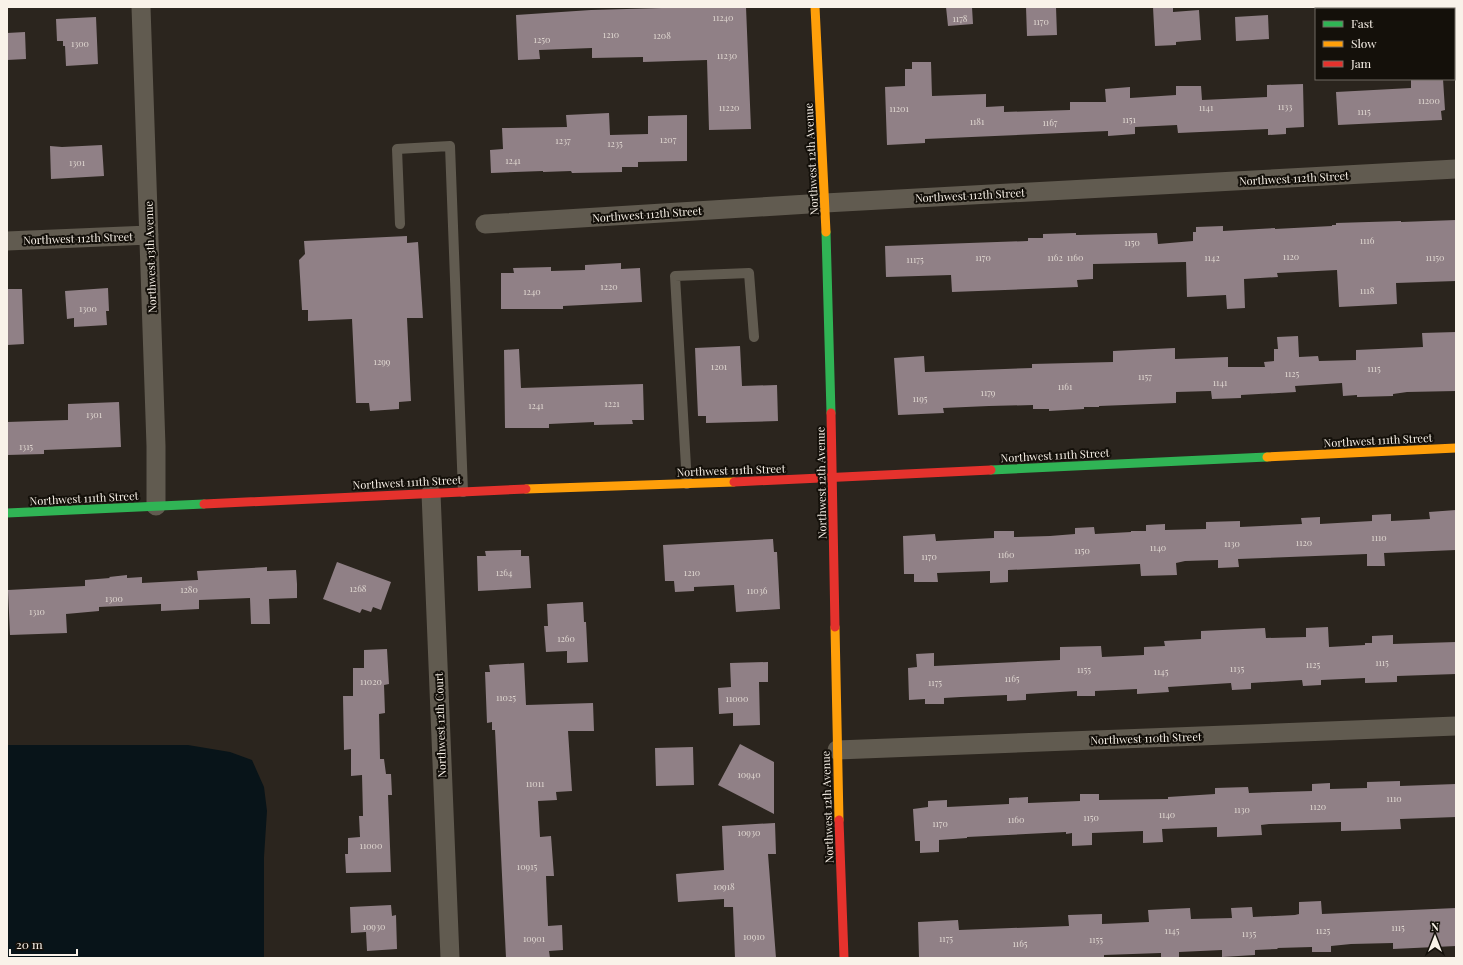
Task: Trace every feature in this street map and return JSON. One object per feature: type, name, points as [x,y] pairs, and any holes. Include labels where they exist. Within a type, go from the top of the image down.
[{"type":"street","name":"Northwest 13th Avenue","points":[[141,7],[156,446],[156,506]]},
{"type":"street","name":"Northwest 12th Avenue","points":[[815,7],[825,203],[833,478],[837,750],[844,958]]},
{"type":"street","name":"Northwest 112th Street","points":[[485,224],[825,203],[1456,169]]},
{"type":"street","name":"Northwest 112th Street","points":[[7,241],[149,234]]},
{"type":"street","name":"Northwest 111th Street","points":[[7,514],[431,493],[833,478],[1456,448]]},
{"type":"street","name":"Northwest 12th Court","points":[[431,493],[450,958]]},
{"type":"street","name":"Northwest 110th Street","points":[[837,750],[1456,726]]},
{"type":"lane","points":[[400,224],[397,149],[450,146],[463,492]]},
{"type":"lane","points":[[687,484],[675,276],[749,273],[754,338]]},
{"type":"shaded area","points":[[7,745],[188,745],[230,752],[252,760],[264,787],[267,811],[264,857],[264,958],[7,958]]},
{"type":"building","points":[[746,7],[751,129],[709,130],[707,60],[643,62],[643,57],[592,58],[592,48],[539,50],[540,59],[518,60],[516,15],[591,10]]},
{"type":"building","points":[[946,7],[972,7],[973,24],[948,26]]},
{"type":"building","points":[[1026,7],[1056,7],[1057,35],[1027,36]]},
{"type":"building","points":[[1153,7],[1173,7],[1173,12],[1199,10],[1201,40],[1176,42],[1176,45],[1155,46]]},
{"type":"building","points":[[1268,15],[1269,39],[1236,41],[1235,17]]},
{"type":"building","points":[[96,17],[98,64],[66,66],[65,46],[63,46],[63,41],[57,41],[56,19]]},
{"type":"building","points":[[25,32],[26,59],[7,60],[7,33]]},
{"type":"building","points":[[912,62],[931,62],[932,96],[986,94],[986,107],[1004,106],[1004,112],[1070,110],[1070,102],[1106,102],[1105,89],[1130,87],[1130,98],[1176,95],[1176,86],[1201,86],[1202,100],[1267,97],[1267,85],[1303,84],[1304,127],[1286,128],[1286,134],[1268,135],[1268,129],[1178,133],[1177,125],[1135,127],[1135,134],[1108,136],[1108,131],[925,139],[925,143],[887,145],[885,87],[905,86],[905,69],[912,69]]},
{"type":"building","points":[[1411,80],[1443,80],[1445,110],[1441,111],[1442,120],[1338,125],[1336,92],[1411,88]]},
{"type":"building","points":[[609,113],[610,135],[648,134],[648,116],[687,115],[687,161],[638,162],[638,167],[622,167],[622,172],[572,173],[571,171],[543,171],[491,173],[490,150],[503,149],[502,128],[567,127],[566,115]]},
{"type":"building","points":[[102,145],[104,176],[51,179],[50,146],[62,147]]},
{"type":"building","points":[[1456,220],[1456,281],[1396,283],[1397,304],[1339,307],[1337,270],[1277,273],[1278,277],[1244,279],[1245,308],[1227,309],[1226,295],[1187,297],[1186,262],[1093,264],[1093,279],[1077,280],[1078,287],[952,292],[951,275],[886,277],[885,246],[1028,241],[1028,238],[1043,238],[1043,234],[1076,233],[1076,235],[1157,233],[1158,244],[1193,241],[1193,232],[1196,232],[1196,227],[1223,226],[1223,231],[1332,226],[1336,225],[1336,223]]},
{"type":"building","points":[[407,236],[407,243],[418,242],[423,318],[407,318],[411,401],[399,402],[399,409],[370,411],[369,403],[356,403],[352,319],[308,321],[308,310],[302,310],[299,260],[305,254],[304,241]]},
{"type":"building","points":[[621,263],[621,269],[640,268],[642,302],[563,306],[563,309],[501,309],[501,273],[514,273],[513,268],[551,267],[551,271],[585,270],[585,265]]},
{"type":"building","points":[[108,288],[109,311],[106,311],[107,325],[74,327],[74,318],[67,319],[65,291]]},
{"type":"building","points":[[7,289],[22,289],[24,344],[7,345]]},
{"type":"building","points":[[1456,332],[1456,391],[1407,392],[1393,394],[1393,396],[1357,397],[1357,395],[1343,396],[1342,383],[1295,386],[1296,392],[1241,395],[1241,398],[1212,399],[1211,391],[1176,392],[1176,403],[1099,406],[1084,407],[1084,409],[1049,411],[1049,409],[1033,409],[1033,405],[989,406],[943,408],[944,413],[898,415],[894,358],[924,356],[925,372],[1032,368],[1032,364],[1113,362],[1113,351],[1175,348],[1175,359],[1228,357],[1228,367],[1265,367],[1264,362],[1274,361],[1274,349],[1278,349],[1277,337],[1298,336],[1299,357],[1318,356],[1319,361],[1356,360],[1356,350],[1423,347],[1422,333]]},
{"type":"building","points":[[740,346],[742,386],[777,385],[778,421],[706,423],[706,416],[698,416],[695,348]]},
{"type":"building","points":[[519,349],[521,388],[643,384],[644,420],[632,420],[633,424],[594,425],[594,422],[549,424],[549,428],[505,428],[504,350]]},
{"type":"building","points":[[119,402],[121,447],[44,450],[44,454],[7,455],[7,422],[68,420],[68,404]]},
{"type":"building","points":[[1456,510],[1456,550],[1384,553],[1385,566],[1367,566],[1367,554],[1238,559],[1239,567],[1218,568],[1218,560],[1185,561],[1176,563],[1177,575],[1141,576],[1140,564],[1008,570],[1008,582],[990,583],[990,571],[937,573],[938,582],[914,582],[914,574],[904,574],[903,536],[935,534],[936,541],[994,538],[994,531],[1014,531],[1014,537],[1050,536],[1075,534],[1075,528],[1094,527],[1095,534],[1146,531],[1146,525],[1165,524],[1165,530],[1206,529],[1206,522],[1240,521],[1240,527],[1302,524],[1301,518],[1320,517],[1320,524],[1372,521],[1372,515],[1391,514],[1391,521],[1430,519],[1429,512]]},
{"type":"building","points":[[773,539],[774,552],[777,552],[780,609],[736,612],[734,585],[694,587],[694,591],[675,592],[674,581],[665,581],[663,545]]},
{"type":"building","points":[[521,550],[521,556],[529,556],[531,588],[478,591],[477,556],[486,556],[485,551]]},
{"type":"building","points":[[337,562],[391,582],[381,610],[373,607],[371,612],[362,609],[360,613],[323,599]]},
{"type":"building","points":[[267,567],[267,571],[296,570],[297,584],[297,598],[269,599],[270,624],[251,624],[250,598],[199,600],[199,609],[161,611],[161,604],[99,607],[99,611],[66,614],[67,633],[10,635],[8,590],[85,586],[85,580],[127,575],[127,578],[142,577],[142,583],[198,580],[197,571]]},
{"type":"building","points":[[583,602],[584,622],[586,622],[588,662],[567,663],[567,651],[546,652],[544,626],[548,626],[547,604]]},
{"type":"building","points":[[1328,627],[1329,647],[1365,645],[1365,643],[1372,643],[1372,636],[1393,635],[1393,644],[1456,642],[1456,674],[1397,676],[1397,682],[1365,683],[1365,678],[1321,680],[1321,685],[1303,686],[1302,680],[1251,683],[1251,689],[1232,690],[1231,683],[1168,687],[1169,692],[1137,694],[1137,689],[1095,691],[1095,696],[1077,696],[1077,691],[1026,694],[1026,700],[1007,701],[1007,695],[961,697],[944,698],[944,704],[925,704],[925,699],[909,700],[908,668],[917,667],[916,654],[934,653],[934,666],[1060,660],[1060,647],[1101,646],[1102,657],[1144,655],[1144,647],[1165,646],[1164,641],[1201,639],[1201,631],[1265,628],[1266,638],[1306,637],[1306,628]]},
{"type":"building","points":[[387,649],[389,684],[384,685],[385,713],[379,714],[380,759],[384,759],[386,774],[391,774],[392,795],[388,795],[391,872],[346,873],[345,854],[348,854],[348,838],[360,837],[359,816],[363,816],[362,775],[351,776],[351,749],[344,750],[343,696],[353,696],[353,668],[364,668],[364,650]]},
{"type":"building","points":[[768,662],[768,682],[759,682],[760,725],[733,726],[733,713],[719,714],[718,688],[731,687],[730,663]]},
{"type":"building","points":[[524,663],[526,705],[593,703],[594,731],[568,731],[572,791],[556,792],[557,800],[538,801],[540,837],[551,836],[554,876],[546,876],[548,926],[562,925],[563,950],[549,951],[550,958],[506,958],[495,730],[492,730],[492,722],[487,723],[485,672],[490,672],[489,665]]},
{"type":"building","points":[[740,744],[774,762],[774,814],[718,785]]},
{"type":"building","points":[[693,747],[694,785],[656,786],[655,748]]},
{"type":"building","points":[[1400,781],[1400,786],[1456,784],[1456,817],[1400,819],[1401,829],[1341,831],[1341,822],[1269,824],[1261,825],[1262,835],[1217,837],[1217,827],[1162,829],[1163,842],[1143,843],[1143,831],[1092,833],[1092,845],[1072,846],[1072,833],[1066,834],[1066,832],[967,837],[939,840],[939,852],[920,853],[920,841],[915,841],[913,809],[928,807],[928,801],[947,800],[947,807],[1009,804],[1009,798],[1028,797],[1028,803],[1080,801],[1080,794],[1099,794],[1099,800],[1168,799],[1168,797],[1215,794],[1215,788],[1248,787],[1249,793],[1312,791],[1312,784],[1330,783],[1330,789],[1367,788],[1367,782]]},
{"type":"building","points":[[775,823],[776,854],[768,854],[776,958],[735,958],[733,907],[724,907],[724,899],[678,902],[676,874],[724,870],[722,826]]},
{"type":"building","points":[[1321,901],[1322,914],[1456,908],[1456,946],[1393,949],[1393,943],[1351,944],[1331,946],[1331,952],[1312,952],[1312,947],[1277,948],[1278,949],[1255,950],[1255,955],[1222,957],[1222,950],[1179,952],[1179,958],[1161,958],[1161,953],[1104,955],[1104,958],[919,958],[918,922],[958,920],[959,930],[1069,926],[1068,915],[1102,914],[1102,924],[1149,922],[1148,910],[1190,908],[1191,919],[1232,918],[1231,908],[1252,907],[1253,917],[1295,915],[1299,914],[1299,902]]},
{"type":"building","points":[[391,905],[392,916],[396,915],[397,949],[367,951],[366,932],[351,933],[350,907]]},
{"type":"traffic: fast","points":[[826,232],[831,413]]},
{"type":"traffic: fast","points":[[991,470],[1267,457]]},
{"type":"traffic: fast","points":[[7,513],[204,504]]},
{"type":"traffic: slow","points":[[815,7],[826,232]]},
{"type":"traffic: slow","points":[[1267,457],[1456,448]]},
{"type":"traffic: slow","points":[[526,489],[734,482]]},
{"type":"traffic: slow","points":[[835,627],[839,820]]},
{"type":"traffic: jam","points":[[831,413],[835,627]]},
{"type":"traffic: jam","points":[[734,482],[991,470]]},
{"type":"traffic: jam","points":[[204,504],[526,489]]},
{"type":"traffic: jam","points":[[839,820],[844,958]]}]
